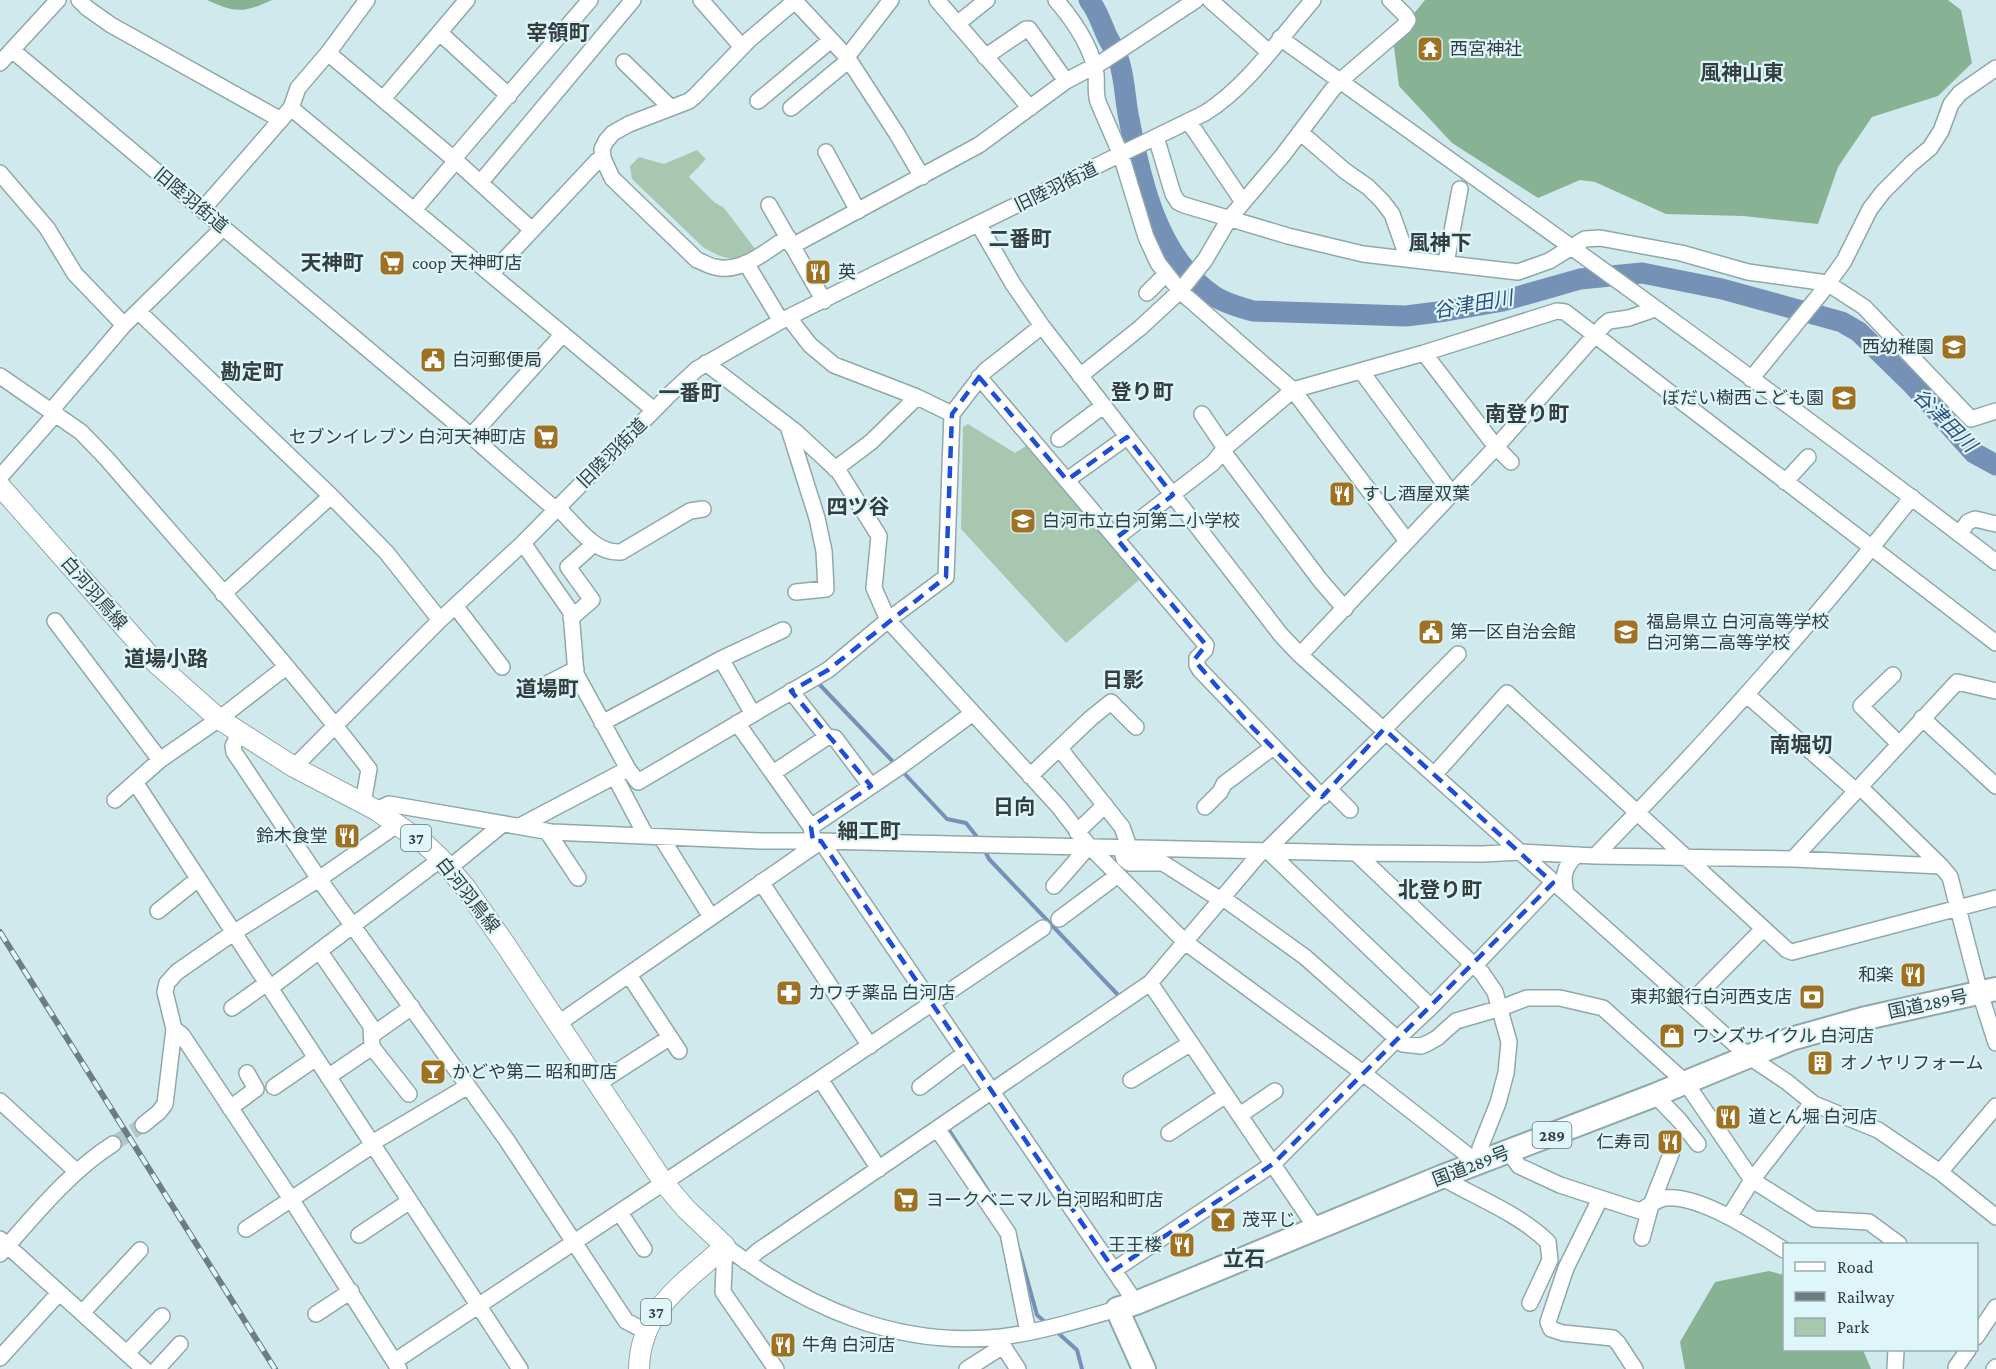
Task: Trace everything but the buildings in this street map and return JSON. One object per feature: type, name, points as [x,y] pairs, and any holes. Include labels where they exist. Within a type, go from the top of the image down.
[{"type":"highway","name":"国道289号","points":[[1127,1306],[1441,1177],[1686,1083],[1791,1039],[1862,1019],[1988,991]]},
{"type":"highway","points":[[1127,1306],[1144,1369]]},
{"type":"main road","name":"白河羽鳥線","points":[[0,486],[157,664],[219,719],[239,734],[294,767],[398,824],[445,863],[478,906],[559,1023],[664,1183],[686,1209],[725,1246]]},
{"type":"main road","name":"37","points":[[639,1369],[639,1355],[650,1320],[669,1297],[725,1246]]},
{"type":"street","points":[[0,63],[58,0]]},
{"type":"street","points":[[79,0],[111,25],[286,114],[414,210],[654,410]]},
{"type":"street","points":[[202,209],[286,114],[298,88],[328,53],[367,0]]},
{"type":"street","points":[[382,99],[467,0]]},
{"type":"street","points":[[414,210],[456,156],[510,96],[590,0]]},
{"type":"street","points":[[480,183],[633,0]]},
{"type":"street","points":[[701,0],[742,47]]},
{"type":"street","points":[[922,177],[848,59],[795,0],[742,47],[695,96],[629,124],[613,134],[606,141],[602,150],[612,178],[697,260],[715,267],[732,269],[858,210],[922,177],[979,145],[1066,81],[1196,0]]},
{"type":"street","points":[[791,108],[848,59],[891,0]]},
{"type":"street","points":[[937,0],[1030,108]]},
{"type":"street","points":[[957,24],[987,0]]},
{"type":"street","points":[[1056,0],[1098,63],[1095,94],[1124,153],[1146,237],[1158,263],[1180,291],[1293,390],[1407,541]]},
{"type":"street","points":[[1210,0],[1269,52]]},
{"type":"street","name":"旧陸羽街道","points":[[12,51],[557,509],[697,369],[875,274],[1189,122],[1219,104],[1237,88],[1312,0]]},
{"type":"street","points":[[1080,376],[1140,328],[1180,291],[1205,260],[1229,219],[1283,155],[1340,81],[1407,23],[1406,16],[1390,0]]},
{"type":"street","points":[[986,57],[1029,29],[1066,81]]},
{"type":"street","points":[[440,33],[510,96]]},
{"type":"street","points":[[1280,38],[1649,304],[1912,497],[1996,562]]},
{"type":"street","points":[[758,101],[831,40]]},
{"type":"street","points":[[328,53],[455,160],[532,230]]},
{"type":"street","points":[[624,62],[670,108]]},
{"type":"street","points":[[1750,379],[1796,325],[1844,261],[1876,200],[1930,148],[1941,131],[1951,104],[1960,93],[1996,68]]},
{"type":"street","points":[[1189,122],[1243,202]]},
{"type":"street","points":[[1299,132],[1345,171],[1368,187],[1382,201],[1392,214],[1408,259]]},
{"type":"street","points":[[1154,139],[1173,194],[1178,202],[1229,219],[1340,249],[1363,254],[1518,272],[1549,261],[1557,254],[1576,251],[1585,239],[1600,238],[1681,253],[1748,272],[1824,288],[1863,307],[1971,418],[1996,411]]},
{"type":"street","points":[[826,152],[858,210]]},
{"type":"street","points":[[491,274],[597,161],[603,158]]},
{"type":"street","points":[[0,173],[47,228],[75,274],[124,325]]},
{"type":"street","points":[[1446,263],[1460,189]]},
{"type":"street","points":[[769,205],[824,301]]},
{"type":"street","points":[[979,225],[1013,284],[1042,326],[1281,635],[1300,655],[1748,1056],[1787,1082],[1812,1103],[1878,1130],[1940,1172],[1996,1217]]},
{"type":"street","points":[[0,477],[51,418],[56,405],[124,325],[224,228]]},
{"type":"street","points":[[746,263],[785,320],[834,365],[917,397],[952,414]]},
{"type":"street","points":[[1147,293],[1167,274]]},
{"type":"street","points":[[1300,655],[1496,447],[1595,335],[1609,321],[1629,318],[1649,304]]},
{"type":"street","points":[[1116,538],[1213,463],[1226,448],[1293,390],[1361,372],[1557,311],[1565,312],[1996,643]]},
{"type":"street","points":[[139,312],[331,496],[386,552],[440,620]]},
{"type":"street","points":[[621,773],[638,782],[828,670],[888,620],[946,577],[952,414],[979,377],[1042,326]]},
{"type":"street","points":[[471,436],[563,334]]},
{"type":"street","points":[[1424,353],[1496,447],[1511,462]]},
{"type":"street","points":[[706,363],[788,426],[835,468],[879,536],[874,588],[888,620],[1059,807],[1089,846],[1185,942],[1363,1073],[1492,1158],[1519,1166],[1560,1185],[1640,1211],[1663,1198],[1695,1202],[1729,1217],[1783,1249]]},
{"type":"street","points":[[1361,372],[1452,494]]},
{"type":"street","points":[[0,376],[81,432],[107,459],[335,724],[369,770],[370,807],[389,804],[547,831],[760,841],[815,836],[1356,853],[1520,852],[1595,856],[1793,859],[1941,866]]},
{"type":"street","points":[[979,377],[1206,645],[1205,650],[1197,658],[1200,670],[1273,747],[1325,793],[1350,810]]},
{"type":"street","points":[[835,468],[871,442],[917,397]]},
{"type":"street","points":[[1059,439],[1103,406]]},
{"type":"street","points":[[1202,414],[1226,448],[1225,454],[1320,580],[1345,609]]},
{"type":"street","points":[[788,426],[818,518],[824,551],[826,589],[796,592]]},
{"type":"street","points":[[1067,480],[1127,436]]},
{"type":"street","points":[[1785,482],[1808,457]]},
{"type":"street","points":[[223,594],[331,496]]},
{"type":"street","points":[[1595,856],[1748,695],[1912,497]]},
{"type":"street","points":[[294,767],[440,620],[557,509],[594,544],[613,553],[621,552],[690,510],[703,509]]},
{"type":"street","points":[[1959,534],[1968,522],[1975,519],[1996,524]]},
{"type":"street","points":[[523,543],[571,612],[576,669],[602,723],[621,773],[654,837],[711,917]]},
{"type":"street","points":[[571,618],[592,600],[568,567],[594,544]]},
{"type":"street","points":[[456,607],[502,667]]},
{"type":"street","points":[[55,621],[160,760]]},
{"type":"street","points":[[602,723],[721,659],[783,630]]},
{"type":"street","points":[[746,1262],[758,1251],[993,1093],[1150,983],[1265,850],[1381,737],[1384,729],[1458,654]]},
{"type":"street","points":[[721,659],[753,714]]},
{"type":"street","points":[[116,800],[160,760],[219,719],[286,667]]},
{"type":"street","points":[[543,686],[576,669]]},
{"type":"street","points":[[1893,675],[1861,706],[1899,744]]},
{"type":"street","points":[[1793,859],[1957,682],[1996,691]]},
{"type":"street","points":[[791,691],[827,737]]},
{"type":"street","points":[[1434,775],[1508,693],[1684,857],[1763,929],[1792,952],[1996,898]]},
{"type":"street","points":[[1748,695],[1858,789],[1950,877],[1988,991],[1996,1043]]},
{"type":"street","points":[[1030,776],[1111,702],[1136,727]]},
{"type":"street","points":[[559,1023],[814,846],[815,836],[871,786],[973,713]]},
{"type":"street","points":[[1923,718],[1996,786]]},
{"type":"street","points":[[737,723],[1114,1270],[1127,1306],[1028,1332],[1003,1341],[967,1369]]},
{"type":"street","points":[[239,734],[233,746],[234,753],[319,879],[506,1139],[626,1321],[645,1331]]},
{"type":"street","points":[[773,773],[827,737],[835,738],[871,786]]},
{"type":"street","points":[[1205,807],[1220,792],[1224,784],[1273,747]]},
{"type":"street","points":[[1059,749],[1122,826],[1124,859],[1129,863],[1162,862],[1222,899],[1305,957],[1396,1040],[1403,1044],[1421,1046],[1437,1038],[1456,1021],[1501,1008],[1521,999],[1560,998],[1603,1008],[1686,1083],[1752,1180],[1814,1219],[1869,1222],[1896,1243]]},
{"type":"street","points":[[520,826],[621,773]]},
{"type":"street","points":[[135,782],[480,1307],[514,1367]]},
{"type":"street","points":[[1077,832],[1105,805]]},
{"type":"street","points":[[143,1125],[165,1104],[174,1029],[165,992],[167,983],[177,972],[233,933],[319,879],[398,824]]},
{"type":"street","points":[[232,1008],[320,952],[353,925],[503,824]]},
{"type":"street","points":[[547,831],[578,878]]},
{"type":"street","points":[[1054,886],[1089,846]]},
{"type":"street","points":[[1265,850],[1431,1007]]},
{"type":"street","points":[[1356,853],[1473,964],[1495,992],[1509,1042],[1506,1073],[1498,1103],[1479,1148],[1492,1158]]},
{"type":"street","points":[[1566,893],[1565,867],[1576,855]]},
{"type":"street","points":[[1059,919],[1118,875]]},
{"type":"street","points":[[158,911],[198,879]]},
{"type":"street","points":[[761,882],[870,1046]]},
{"type":"street","points":[[1114,1270],[1273,1164],[1473,964],[1478,962],[1553,883]]},
{"type":"street","points":[[174,1029],[182,1035],[291,1199],[397,1365],[575,1242],[1043,928]]},
{"type":"street","points":[[1690,1003],[1763,929]]},
{"type":"street","points":[[320,952],[371,1026],[372,1041],[409,1095]]},
{"type":"street","points":[[599,1083],[674,1044],[629,975]]},
{"type":"street","points":[[1150,983],[1316,1228]]},
{"type":"street","points":[[328,1077],[412,1007]]},
{"type":"street","points":[[1131,1080],[1191,1043]]},
{"type":"street","points":[[920,1087],[965,1053]]},
{"type":"street","points":[[274,1087],[316,1058]]},
{"type":"street","points":[[230,1108],[256,1089],[247,1073]]},
{"type":"street","points":[[820,1079],[879,1169]]},
{"type":"street","points":[[246,1229],[373,1144],[468,1086]]},
{"type":"street","points":[[1240,1115],[1275,1091]]},
{"type":"street","points":[[1169,1133],[1226,1095]]},
{"type":"street","points":[[1655,1095],[1698,1144]]},
{"type":"street","points":[[1729,1217],[1752,1180],[1812,1103]]},
{"type":"street","points":[[1940,1172],[1996,1106]]},
{"type":"street","points":[[2,1107],[76,1171]]},
{"type":"street","points":[[938,1130],[1008,1233],[1028,1332]]},
{"type":"street","points":[[113,1144],[76,1171],[2,1246],[144,1369]]},
{"type":"street","points":[[1642,1238],[1651,1205],[1671,1154]]},
{"type":"street","points":[[1441,1177],[1519,1220],[1548,1242],[1550,1260],[1530,1303]]},
{"type":"street","points":[[1600,1199],[1566,1268],[1548,1322],[1551,1329],[1563,1333],[1613,1338],[1635,1369]]},
{"type":"street","points":[[359,1235],[410,1201]]},
{"type":"street","points":[[620,1213],[644,1249]]},
{"type":"street","points":[[725,1246],[746,1262],[806,1299],[837,1313],[899,1332],[1003,1341]]},
{"type":"street","points":[[725,1246],[723,1292],[776,1369]]},
{"type":"street","points":[[82,1313],[140,1250]]},
{"type":"street","points":[[316,1314],[351,1291]]},
{"type":"street","points":[[0,1358],[59,1293]]},
{"type":"street","points":[[1978,1335],[1996,1307]]},
{"type":"street","points":[[127,1353],[162,1316]]},
{"type":"street","points":[[1003,1341],[1018,1369]]},
{"type":"street","points":[[158,1369],[180,1344]]},
{"type":"street","points":[[1896,1351],[1896,1369]]},
{"type":"street","points":[[1956,1367],[1967,1351]]},
{"type":"highlighted area","points":[[979,377],[1067,480],[1127,437],[1173,495],[1116,538],[1206,645],[1194,660],[1252,727],[1322,797],[1384,729],[1553,883],[1273,1164],[1114,1270],[821,841],[813,841],[811,827],[871,786],[791,691],[828,670],[946,577],[952,414]]},
{"type":"green space","points":[[207,0],[272,0],[240,10]]},
{"type":"green space","points":[[1425,0],[1948,0],[1961,10],[1972,63],[1938,96],[1872,117],[1838,167],[1818,224],[1743,216],[1666,214],[1595,182],[1580,180],[1538,198],[1452,143],[1399,86],[1393,39]]},
{"type":"green space","points":[[697,150],[706,159],[689,177],[714,202],[724,208],[756,250],[738,261],[704,248],[632,179],[630,166],[639,157],[664,164]]},
{"type":"green space","points":[[968,424],[1015,453],[1029,444],[1139,580],[1066,643],[961,529],[963,427]]},
{"type":"green space","points":[[1769,1271],[1783,1275],[1783,1351],[1863,1351],[1871,1369],[1685,1369],[1680,1342],[1715,1282]]},
{"type":"waterway","name":"谷津田川","points":[[1089,0],[1119,61],[1139,168],[1155,217],[1179,261],[1195,280],[1219,299],[1253,311],[1406,316],[1503,301],[1580,279],[1642,273],[1722,289],[1842,322],[1859,332],[1913,385],[1974,453],[1996,465]]},
{"type":"waterway","points":[[820,685],[897,766]]},
{"type":"waterway","points":[[902,771],[947,819],[966,823],[981,842]]},
{"type":"waterway","points":[[984,849],[989,859],[1118,997]]},
{"type":"waterway","points":[[947,1127],[1014,1231]]},
{"type":"waterway","points":[[1019,1250],[1037,1315],[1046,1323]]},
{"type":"waterway","points":[[1057,1332],[1077,1350],[1082,1369]]},
{"type":"tunnel","points":[[113,1144],[143,1125]]},
{"type":"railway","points":[[0,932],[275,1369]]},
{"type":"place","name":"西宮神社","points":[[1430,49]]},
{"type":"place","name":"coop 天神町店","points":[[392,263]]},
{"type":"place","name":"英","points":[[818,272]]},
{"type":"place","name":"西幼稚園","points":[[1954,347]]},
{"type":"place","name":"白河郵便局","points":[[433,360]]},
{"type":"place","name":"ぼだい樹西こども園","points":[[1844,398]]},
{"type":"place","name":"セブンイレブン 白河天神町店","points":[[546,437]]},
{"type":"place","name":"すし酒屋双葉","points":[[1342,494]]},
{"type":"place","name":"白河市立白河第二小学校","points":[[1023,521]]},
{"type":"place","name":"第一区自治会館","points":[[1431,632]]},
{"type":"place","name":"福島県立 白河高等学校 白河第二高等学校","points":[[1626,632]]},
{"type":"place","name":"鈴木食堂","points":[[347,836]]},
{"type":"place","name":"和楽","points":[[1913,975]]},
{"type":"place","name":"カワチ薬品 白河店","points":[[789,993]]},
{"type":"place","name":"東邦銀行白河西支店","points":[[1812,997]]},
{"type":"place","name":"ワンズサイクル 白河店","points":[[1672,1036]]},
{"type":"place","name":"オノヤリフォーム","points":[[1820,1063]]},
{"type":"place","name":"かどや第二 昭和町店","points":[[433,1072]]},
{"type":"place","name":"道とん堀 白河店","points":[[1728,1117]]},
{"type":"place","name":"仁寿司","points":[[1670,1142]]},
{"type":"place","name":"ヨークベニマル 白河昭和町店","points":[[906,1200]]},
{"type":"place","name":"茂平じ","points":[[1223,1220]]},
{"type":"place","name":"王王楼","points":[[1182,1245]]},
{"type":"place","name":"牛角 白河店","points":[[783,1345]]},
{"type":"district","name":"宰領町","points":[[558,33]]},
{"type":"district","name":"風神山東","points":[[1742,73]]},
{"type":"district","name":"二番町","points":[[1020,239]]},
{"type":"district","name":"風神下","points":[[1440,243]]},
{"type":"district","name":"天神町","points":[[332,263]]},
{"type":"district","name":"勘定町","points":[[252,372]]},
{"type":"district","name":"登り町","points":[[1142,392]]},
{"type":"district","name":"一番町","points":[[690,393]]},
{"type":"district","name":"南登り町","points":[[1527,414]]},
{"type":"district","name":"四ツ谷","points":[[858,507]]},
{"type":"district","name":"道場小路","points":[[166,659]]},
{"type":"district","name":"日影","points":[[1123,680]]},
{"type":"district","name":"道場町","points":[[547,689]]},
{"type":"district","name":"南堀切","points":[[1801,745]]},
{"type":"district","name":"日向","points":[[1014,807]]},
{"type":"district","name":"細工町","points":[[869,831]]},
{"type":"district","name":"北登り町","points":[[1440,890]]},
{"type":"district","name":"立石","points":[[1244,1259]]}]
